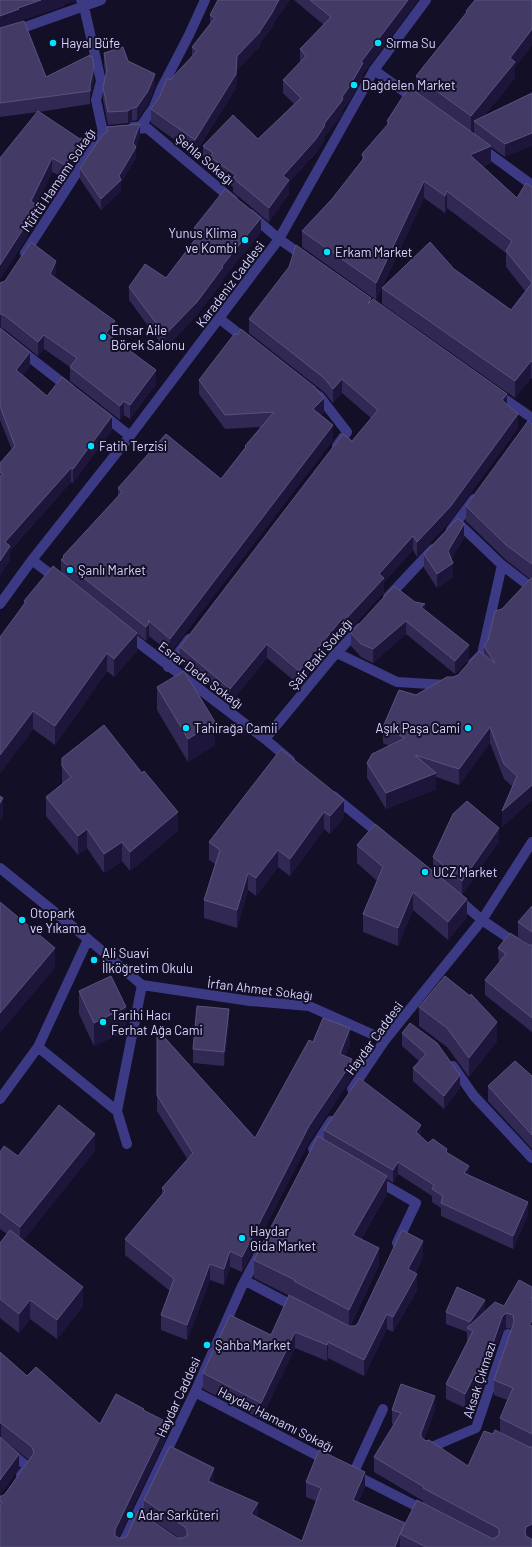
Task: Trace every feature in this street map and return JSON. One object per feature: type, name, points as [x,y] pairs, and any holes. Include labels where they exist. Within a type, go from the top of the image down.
[{"type":"street","points":[[0,36],[83,4],[101,0]]},
{"type":"street","name":"Müftü Hamamı Sokağı","points":[[17,264],[103,132],[142,126],[154,108],[161,89],[205,0]]},
{"type":"street","name":"Karadeniz Caddesi","points":[[0,604],[32,560],[220,319],[279,239],[374,70],[426,0]]},
{"type":"street","points":[[83,4],[101,81],[96,100],[103,132]]},
{"type":"street","points":[[374,70],[424,106]]},
{"type":"street","name":"Şehla Sokağı","points":[[103,132],[148,128],[279,239],[312,262]]},
{"type":"street","points":[[469,139],[532,185]]},
{"type":"street","points":[[220,319],[257,348]]},
{"type":"street","points":[[0,334],[74,392]]},
{"type":"street","points":[[487,386],[530,422]]},
{"type":"street","points":[[307,387],[320,397],[347,432],[333,451]]},
{"type":"street","points":[[93,406],[130,436]]},
{"type":"street","points":[[380,607],[457,522],[480,490]]},
{"type":"street","points":[[457,522],[502,565],[532,588]]},
{"type":"street","points":[[32,560],[63,584]]},
{"type":"street","points":[[467,670],[482,654],[502,565]]},
{"type":"street","name":"Şair Baki Sokağı","points":[[265,739],[337,653],[369,618]]},
{"type":"street","name":"Esrar Dede Sokağı","points":[[118,628],[265,739],[295,764]]},
{"type":"street","points":[[168,667],[197,629]]},
{"type":"street","points":[[337,653],[397,682],[453,686],[458,680]]},
{"type":"street","points":[[325,789],[386,839]]},
{"type":"street","name":"Haydar Caddesi","points":[[346,1099],[385,1040],[404,1023],[482,920],[532,842]]},
{"type":"street","points":[[0,868],[142,985],[117,1111],[127,1144]]},
{"type":"street","points":[[452,895],[482,920],[532,954]]},
{"type":"street","points":[[0,1099],[38,1047],[88,939]]},
{"type":"street","name":"İrfan Ahmet Sokağı","points":[[142,985],[250,1001],[309,1006],[385,1040]]},
{"type":"street","points":[[38,1047],[117,1111]]},
{"type":"street","points":[[447,1057],[474,1096],[532,1158]]},
{"type":"street","points":[[308,1158],[319,1147],[337,1112]]},
{"type":"street","points":[[369,1176],[416,1203],[392,1252]]},
{"type":"street","name":"Haydar Caddesi","points":[[121,1547],[139,1518],[195,1392],[263,1247]]},
{"type":"street","points":[[246,1281],[310,1314]]},
{"type":"street","name":"Aksak Çıkmazı","points":[[427,1449],[480,1430],[508,1334]]},
{"type":"street","name":"Haydar Hamamı Sokağı","points":[[195,1392],[434,1515]]},
{"type":"street","points":[[353,1474],[383,1409]]},
{"type":"street","points":[[0,1444],[28,1467],[14,1486]]},
{"type":"building","points":[[0,0],[41,0],[0,16]]},
{"type":"building","points":[[218,0],[279,0],[260,32],[237,56],[236,74],[195,140],[151,109],[160,96],[167,78],[170,80],[197,51],[192,47],[215,18],[210,15]]},
{"type":"building","points":[[310,0],[408,0],[361,62],[363,63],[342,97],[341,102],[324,124],[325,125],[316,139],[283,176],[289,180],[269,208],[233,178],[236,175],[210,157],[213,153],[203,146],[233,115],[258,139],[301,98],[283,80],[306,56],[300,49],[331,17]]},
{"type":"building","points":[[475,0],[532,0],[532,29],[510,58],[515,62],[471,116],[416,76]]},
{"type":"building","points":[[24,21],[46,77],[90,55],[90,57],[92,56],[94,67],[90,91],[0,103],[0,28]]},
{"type":"building","points":[[123,47],[128,61],[155,74],[148,91],[137,107],[128,111],[108,112],[103,87],[107,70],[104,53]]},
{"type":"building","points":[[409,87],[491,146],[470,155],[517,198],[526,183],[532,187],[532,283],[506,251],[512,241],[447,191],[445,196],[424,181],[376,283],[302,231],[332,199],[364,158],[362,154],[389,123],[387,121]]},
{"type":"building","points":[[532,93],[532,133],[505,144],[474,121]]},
{"type":"building","points":[[38,111],[80,139],[82,138],[65,165],[52,158],[31,201],[38,206],[0,265],[0,158]]},
{"type":"building","points":[[140,124],[133,143],[136,147],[119,176],[121,180],[101,199],[80,168],[103,134],[107,132],[107,127]]},
{"type":"building","points":[[225,189],[261,218],[222,266],[223,267],[197,302],[165,335],[129,287],[145,264],[166,278],[200,233],[194,228]]},
{"type":"building","points":[[31,242],[56,261],[50,274],[115,321],[106,333],[156,370],[130,405],[124,401],[120,406],[70,367],[77,358],[44,335],[38,342],[4,315],[0,314],[0,283],[5,281]]},
{"type":"building","points":[[430,242],[454,269],[511,310],[532,283],[532,362],[531,361],[515,381],[382,288]]},
{"type":"building","points":[[296,245],[371,298],[368,304],[373,299],[507,394],[502,400],[518,414],[450,507],[417,542],[413,536],[379,574],[384,578],[343,622],[341,620],[299,671],[267,644],[230,689],[180,647],[343,434],[352,441],[378,410],[342,379],[333,389],[324,378],[249,319],[289,267]]},
{"type":"building","points":[[0,328],[30,352],[16,370],[47,396],[62,377],[112,416],[73,469],[71,468],[5,542],[10,546],[0,561],[0,477],[3,474],[0,472],[0,463],[15,446],[0,406]]},
{"type":"building","points":[[241,329],[315,387],[324,398],[313,409],[333,425],[170,639],[148,620],[149,623],[146,627],[61,560],[122,492],[118,488],[166,434],[221,479],[246,447],[245,446],[274,412],[225,415],[199,380],[235,333],[237,335]]},
{"type":"building","points":[[528,421],[532,424],[532,564],[506,545],[466,506]]},
{"type":"building","points":[[458,518],[464,524],[448,551],[453,563],[437,574],[424,554]]},
{"type":"building","points":[[53,566],[137,633],[114,659],[107,653],[55,726],[33,711],[0,755],[0,637],[26,602],[24,601]]},
{"type":"building","points":[[532,578],[532,785],[502,811],[517,776],[504,764],[490,727],[459,769],[415,755],[436,773],[386,793],[367,763],[372,754],[405,738],[383,727],[399,690],[416,695],[447,677],[458,675],[479,651],[495,663],[484,646],[488,640],[495,611],[502,609]]},
{"type":"building","points":[[394,586],[415,602],[425,604],[421,607],[469,645],[455,661],[406,621],[373,649],[361,644],[351,633]]},
{"type":"building","points":[[184,671],[215,722],[188,739],[157,687]]},
{"type":"building","points":[[104,725],[142,773],[144,771],[178,812],[130,852],[122,842],[104,854],[87,829],[78,836],[46,797],[71,777],[62,766],[62,758]]},
{"type":"building","points":[[281,749],[344,800],[330,816],[324,812],[290,859],[278,850],[256,878],[248,873],[237,910],[204,900],[220,850],[209,842]]},
{"type":"building","points":[[0,796],[3,798],[0,803]]},
{"type":"building","points":[[467,801],[499,828],[462,881],[433,857],[453,814]]},
{"type":"building","points":[[375,824],[467,899],[448,922],[413,892],[398,928],[363,914],[383,867],[357,845]]},
{"type":"building","points":[[0,902],[55,948],[0,1013]]},
{"type":"building","points":[[532,906],[532,932],[518,922]]},
{"type":"building","points":[[510,933],[529,945],[532,945],[532,1018],[485,980],[506,954],[498,948]]},
{"type":"building","points":[[111,976],[126,1007],[94,1023],[79,991]]},
{"type":"building","points":[[445,976],[470,996],[471,994],[497,1022],[469,1058],[447,1028],[419,1007]]},
{"type":"building","points":[[197,1006],[229,1009],[224,1052],[193,1049]]},
{"type":"building","points":[[323,1018],[350,1028],[340,1054],[352,1059],[348,1068],[309,1126],[242,1257],[230,1251],[224,1269],[210,1264],[187,1325],[161,1315],[174,1279],[125,1239],[165,1191],[162,1188],[193,1153],[157,1095],[157,1029],[255,1138],[309,1040],[313,1042]]},
{"type":"building","points":[[410,1023],[437,1043],[460,1075],[444,1096],[413,1068],[426,1054],[402,1033]]},
{"type":"building","points":[[515,1061],[532,1076],[532,1135],[488,1086]]},
{"type":"building","points":[[359,1078],[421,1125],[416,1132],[428,1143],[433,1139],[447,1149],[446,1152],[469,1166],[464,1173],[528,1202],[513,1236],[441,1203],[443,1196],[432,1189],[434,1185],[398,1162],[393,1170],[324,1130]]},
{"type":"building","points":[[59,1105],[95,1134],[20,1227],[0,1212],[0,1152],[4,1146],[18,1156]]},
{"type":"building","points":[[318,1136],[387,1176],[353,1235],[379,1248],[349,1310],[294,1281],[295,1280],[254,1260]]},
{"type":"building","points":[[10,1230],[83,1287],[57,1320],[30,1300],[19,1314],[0,1299],[0,1243]]},
{"type":"building","points":[[402,1230],[423,1241],[408,1269],[417,1274],[393,1317],[387,1314],[364,1360],[328,1342],[327,1345],[295,1332],[261,1403],[203,1373],[230,1315],[271,1335],[289,1295],[349,1326],[355,1326],[358,1323]]},
{"type":"building","points":[[519,1280],[532,1287],[532,1321],[529,1325],[532,1326],[532,1434],[500,1418],[513,1388],[494,1380],[514,1322],[513,1315],[506,1313],[502,1317],[482,1375],[476,1372],[465,1394],[446,1384],[473,1331],[467,1328],[495,1302],[504,1306]]},
{"type":"building","points":[[457,1287],[485,1300],[470,1322],[446,1312]]},
{"type":"building","points":[[0,1352],[27,1376],[36,1367],[100,1424],[116,1394],[167,1422],[115,1530],[115,1536],[119,1538],[124,1538],[127,1536],[138,1511],[177,1538],[187,1536],[187,1530],[185,1527],[144,1500],[170,1446],[214,1468],[208,1481],[258,1503],[251,1514],[302,1541],[321,1488],[306,1482],[319,1450],[365,1472],[353,1500],[405,1523],[395,1547],[0,1547],[0,1505],[2,1503],[0,1502],[0,1496],[5,1494],[34,1453],[32,1447],[0,1423]]},
{"type":"building","points":[[401,1384],[435,1396],[421,1433],[421,1437],[426,1441],[429,1440],[468,1466],[484,1431],[493,1434],[495,1430],[529,1447],[532,1447],[532,1524],[526,1527],[525,1532],[526,1536],[532,1539],[532,1547],[426,1547],[400,1534],[417,1500],[493,1539],[499,1535],[499,1529],[496,1527],[423,1488],[424,1487],[374,1457],[401,1413],[392,1410]]},
{"type":"building","points":[[0,1437],[19,1454],[0,1480]]},
{"type":"place","name":"Hayal Büfe","points":[[53,43]]},
{"type":"place","name":"Sırma Su","points":[[378,43]]},
{"type":"place","name":"Dağdelen Market","points":[[354,85]]},
{"type":"place","name":"Yunus Klima ve Kombi","points":[[245,240]]},
{"type":"place","name":"Erkam Market","points":[[327,252]]},
{"type":"place","name":"Ensar Aile Börek Salonu","points":[[103,337]]},
{"type":"place","name":"Fatih Terzisi","points":[[91,446]]},
{"type":"place","name":"Şanlı Market","points":[[70,570]]},
{"type":"place","name":"Tahirağa Camii","points":[[186,728]]},
{"type":"place","name":"Aşık Paşa Cami","points":[[468,728]]},
{"type":"place","name":"UCZ Market","points":[[425,872]]},
{"type":"place","name":"Otopark ve Yıkama","points":[[22,920]]},
{"type":"place","name":"Ali Suavi İlköğretim Okulu","points":[[94,960]]},
{"type":"place","name":"Tarihi Hacı Ferhat Ağa Cami","points":[[103,1022]]},
{"type":"place","name":"Haydar Gida Market","points":[[242,1238]]},
{"type":"place","name":"Şahba Market","points":[[207,1345]]},
{"type":"place","name":"Adar Sarküteri","points":[[130,1515]]}]
